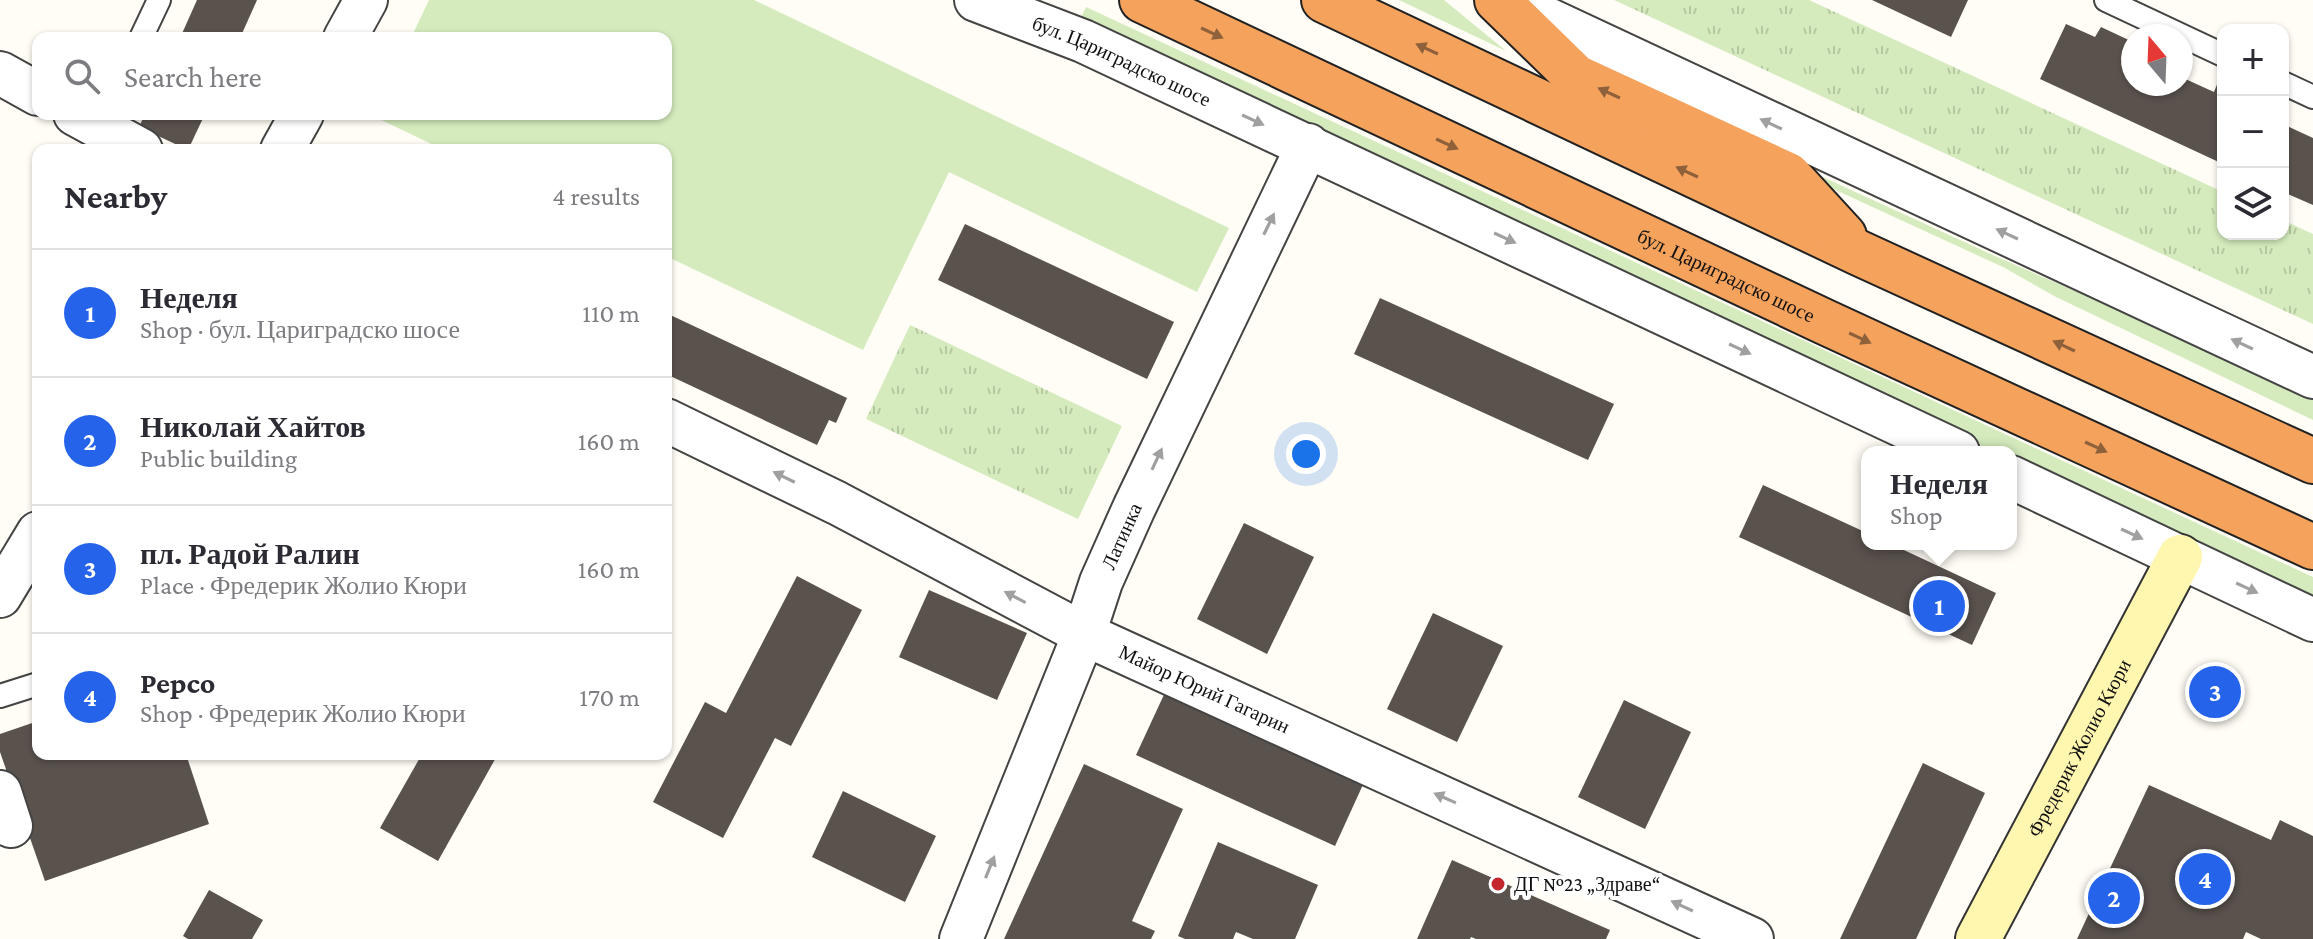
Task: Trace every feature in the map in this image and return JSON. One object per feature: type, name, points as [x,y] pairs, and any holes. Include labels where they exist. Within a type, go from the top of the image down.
[{"type":"highway","name":"бул. Цариградско шосе","points":[[1142,0],[1810,316],[2313,547]]},
{"type":"highway","points":[[1324,0],[1859,253],[2313,461]]},
{"type":"highway","points":[[1497,0],[1576,77],[1788,175],[1859,253]]},
{"type":"street","points":[[348,32],[366,0]]},
{"type":"street","name":"бул. Цариградско шосе","points":[[976,0],[1083,41],[1945,446]]},
{"type":"street","points":[[1507,0],[2313,377]]},
{"type":"street","points":[[0,73],[32,91]]},
{"type":"street","points":[[96,120],[132,144]]},
{"type":"street","points":[[285,144],[299,120]]},
{"type":"street","name":"Латинка","points":[[961,939],[1084,634],[1101,582],[1308,145]]},
{"type":"street","name":"Майор Юрий Гагарин","points":[[672,423],[837,503],[1084,634],[1752,939]]},
{"type":"street","points":[[2017,480],[2313,620]]},
{"type":"street","points":[[0,596],[32,543]]},
{"type":"street","name":"Фредерик Жолио Кюри","points":[[1978,939],[2180,557]]},
{"type":"lane","points":[[144,32],[159,0]]},
{"type":"lane","points":[[2106,0],[2217,52]]},
{"type":"lane","points":[[2289,86],[2313,97]]},
{"type":"lane","points":[[0,696],[32,686]]},
{"type":"green space","points":[[429,0],[754,0],[1229,228],[1197,292],[949,172],[863,350],[672,259],[672,144],[431,144],[381,120],[672,120],[672,32],[414,32]]},
{"type":"green space","points":[[1399,0],[1444,0],[1506,51]]},
{"type":"green space","points":[[1614,0],[1809,0],[2217,189],[2217,240],[2289,240],[2289,223],[2313,234],[2313,324]]},
{"type":"green space","points":[[1086,7],[2313,577],[2313,600],[2017,463],[2017,446],[1981,446],[1077,25]]},
{"type":"green space","points":[[1605,77],[1995,256],[2313,395],[2313,420],[2054,296],[2005,268],[1603,83]]},
{"type":"green space","points":[[910,325],[1122,426],[1078,519],[866,419]]},
{"type":"building","points":[[197,0],[257,0],[243,32],[183,32]]},
{"type":"building","points":[[1872,0],[1968,0],[1951,37]]},
{"type":"building","points":[[2066,24],[2095,37],[2101,27],[2121,36],[2121,96],[2193,96],[2193,82],[2214,92],[2217,84],[2217,161],[2040,79]]},
{"type":"building","points":[[142,120],[202,120],[191,144],[175,144],[139,127]]},
{"type":"building","points":[[2289,127],[2313,138],[2313,205],[2289,195]]},
{"type":"building","points":[[965,224],[1174,322],[1147,379],[938,280]]},
{"type":"building","points":[[1380,298],[1614,404],[1588,460],[1354,354]]},
{"type":"building","points":[[672,316],[847,398],[836,423],[829,420],[817,445],[672,377]]},
{"type":"building","points":[[1763,485],[1861,530],[1861,550],[1904,550],[1996,593],[1972,645],[1739,537]]},
{"type":"building","points":[[1244,523],[1314,557],[1267,654],[1197,619]]},
{"type":"building","points":[[797,576],[862,610],[791,746],[775,738],[723,838],[653,802],[705,702],[726,713]]},
{"type":"building","points":[[929,590],[1027,633],[997,700],[899,657]]},
{"type":"building","points":[[1433,613],[1503,646],[1457,742],[1387,709]]},
{"type":"building","points":[[1168,686],[1366,778],[1335,846],[1136,755]]},
{"type":"building","points":[[1624,700],[1691,732],[1645,829],[1578,797]]},
{"type":"building","points":[[32,723],[32,760],[188,760],[209,824],[45,881],[0,752],[0,734]]},
{"type":"building","points":[[419,760],[495,760],[438,861],[380,828]]},
{"type":"building","points":[[1923,763],[1985,793],[1916,939],[1840,939]]},
{"type":"building","points":[[1084,764],[1183,809],[1132,921],[1155,931],[1151,939],[1004,939]]},
{"type":"building","points":[[2149,785],[2271,840],[2280,820],[2313,836],[2313,939],[2261,939],[2246,932],[2243,939],[2077,939]]},
{"type":"building","points":[[843,791],[936,836],[905,902],[812,857]]},
{"type":"building","points":[[1218,842],[1318,885],[1295,939],[1253,939],[1236,932],[1233,939],[1185,939],[1178,936]]},
{"type":"building","points":[[1452,860],[1610,930],[1606,939],[1417,939]]},
{"type":"building","points":[[209,890],[263,920],[252,939],[188,939],[183,936]]},
{"type":"place","name":"Неделя","points":[[1939,606]]},
{"type":"place","name":"пл. Радой Ралин","points":[[2215,692]]},
{"type":"place","name":"Pepco","points":[[2205,879]]},
{"type":"place","name":"ДГ №23 „Здраве“","points":[[1498,884]]},
{"type":"place","name":"Николай Хайтов","points":[[2114,898]]}]
